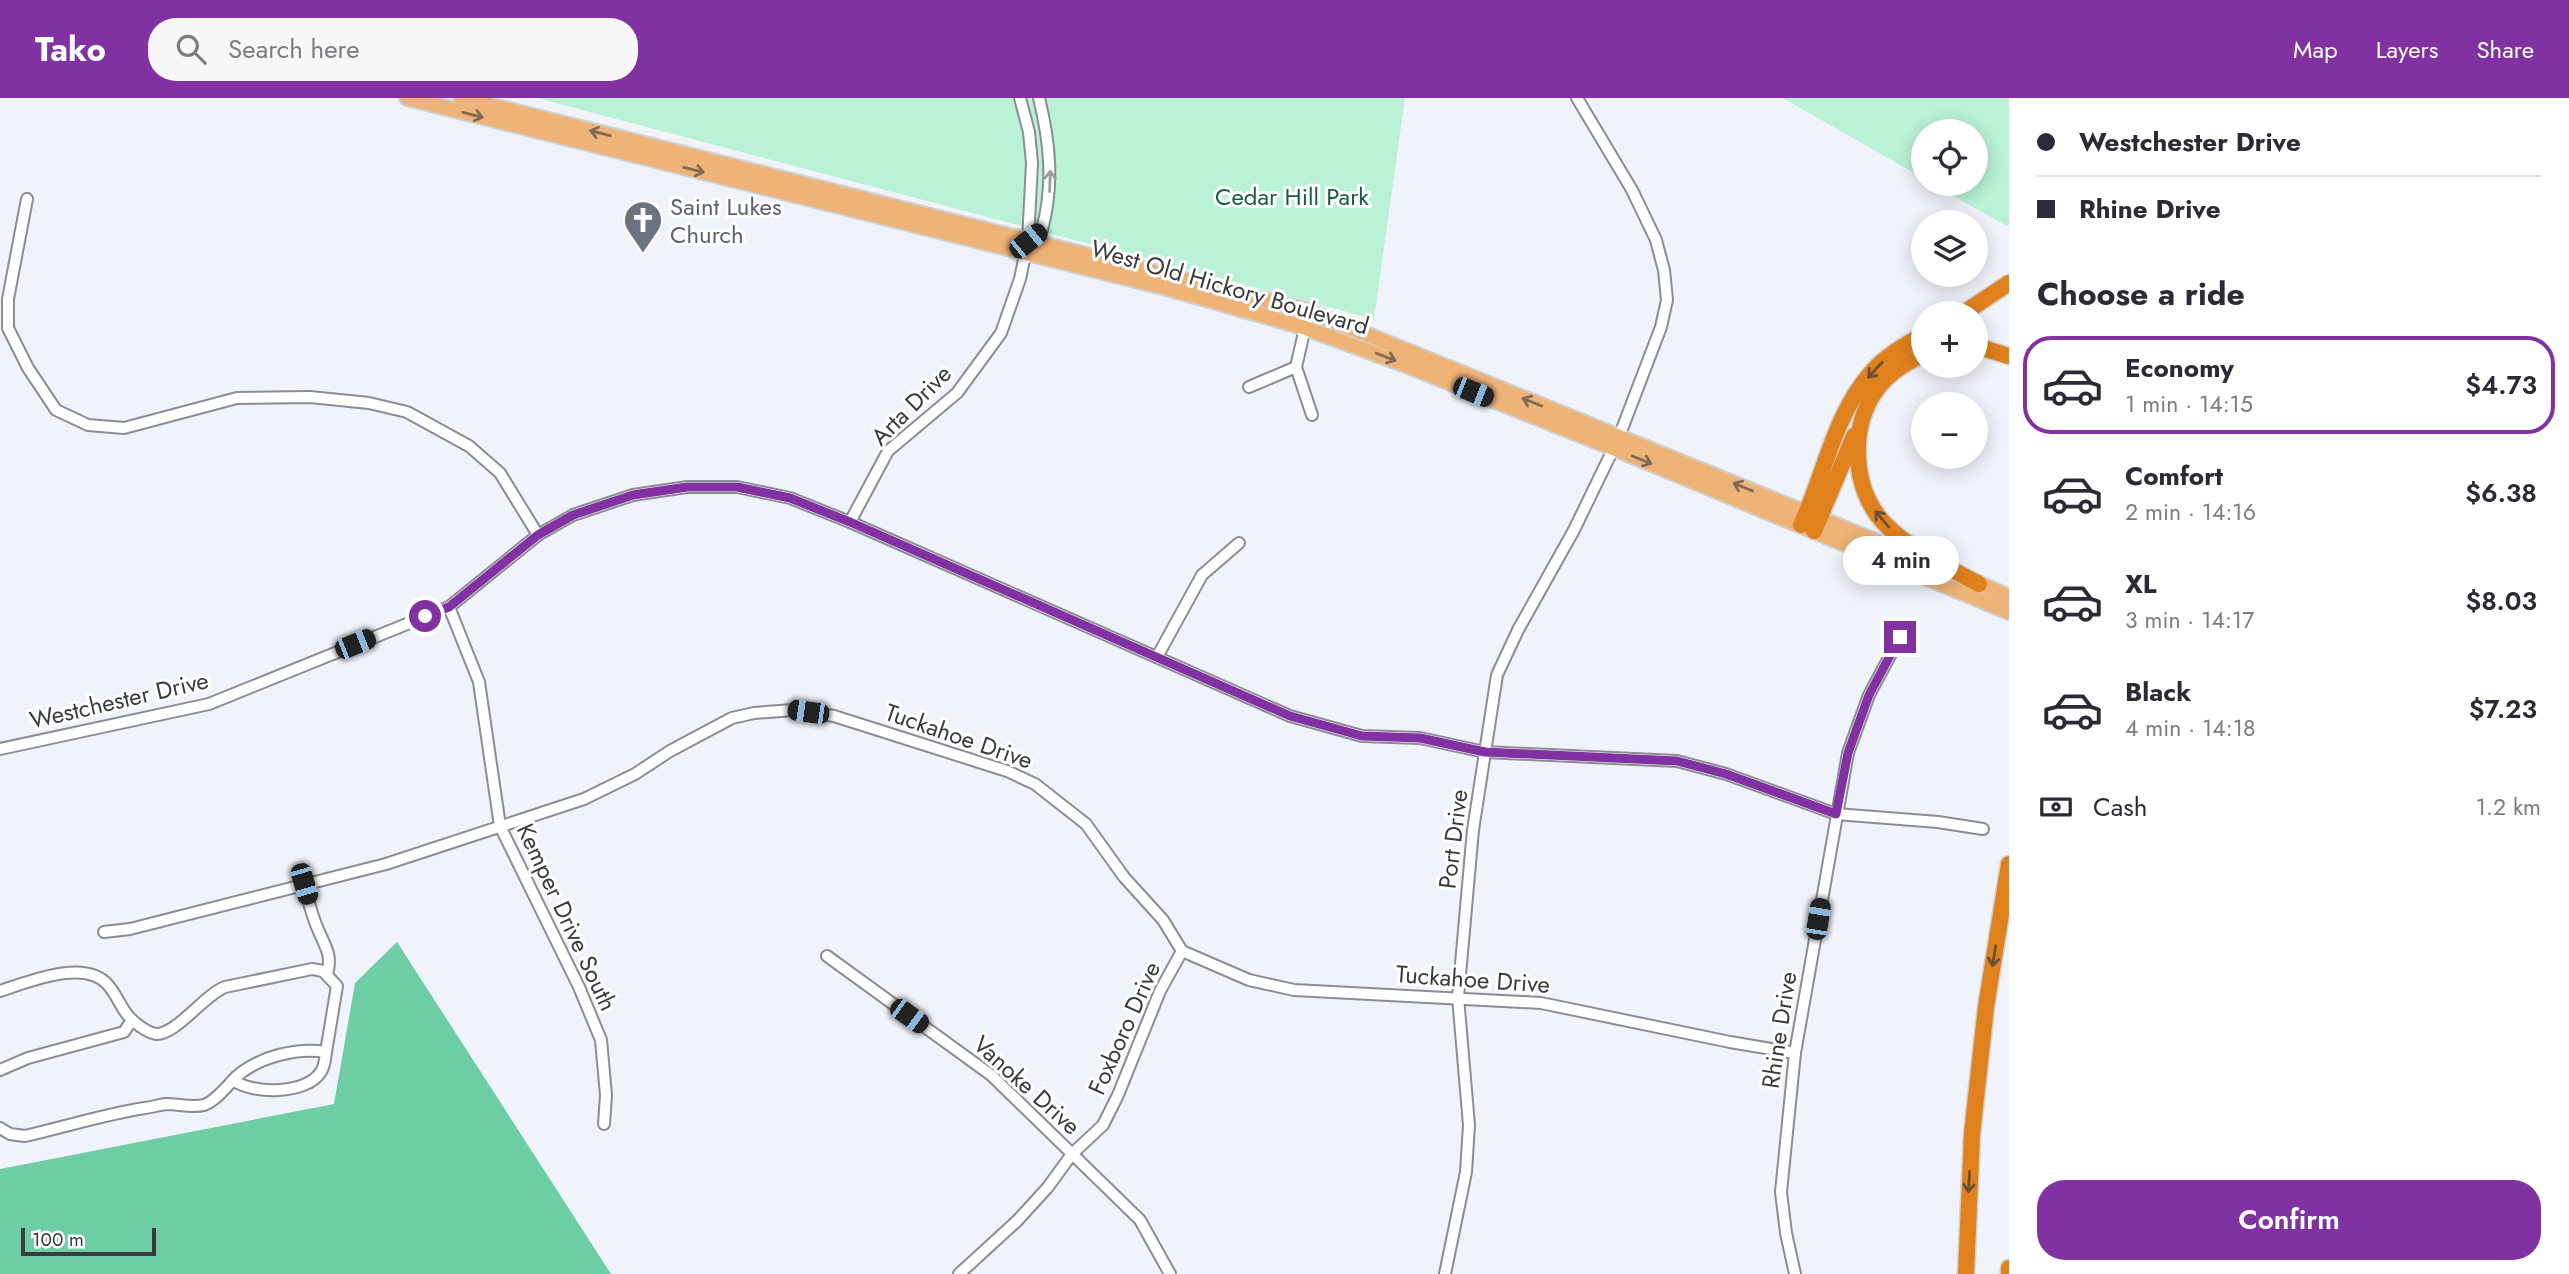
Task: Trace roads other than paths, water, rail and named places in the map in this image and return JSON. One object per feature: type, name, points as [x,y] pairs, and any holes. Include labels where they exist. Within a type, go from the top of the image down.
[{"type":"highway","points":[[1982,301],[2009,283]]},
{"type":"highway","points":[[1810,521],[1850,403],[1870,374],[1883,361],[1911,343]]},
{"type":"highway","points":[[1988,348],[2009,356]]},
{"type":"highway","points":[[1810,521],[1876,389],[1889,376],[1911,362]]},
{"type":"highway","points":[[1867,407],[1859,432],[1858,460],[1860,478],[1874,509],[1883,522],[1918,552],[1979,584]]},
{"type":"highway","points":[[1966,1274],[1972,1134],[1986,1007],[2009,864]]},
{"type":"highway","points":[[2009,1268],[2009,1274]]},
{"type":"main road","name":"West Old Hickory Boulevard","points":[[407,98],[1027,247],[1223,288],[1309,311],[1616,443],[2007,604]]},
{"type":"main road","name":"West Old Hickory Boulevard","points":[[461,98],[1027,247],[1303,327],[1616,443]]},
{"type":"main road","name":"West Old Hickory Boulevard","points":[[1810,521],[1979,584],[2007,604]]},
{"type":"street","points":[[1020,98],[1032,156],[1027,247]]},
{"type":"street","points":[[1027,247],[1042,230],[1049,189],[1048,138],[1039,98]]},
{"type":"street","name":"Port Drive","points":[[1445,1274],[1466,1172],[1469,1125],[1458,997],[1473,830],[1497,676],[1518,630],[1574,530],[1616,443],[1661,327],[1667,300],[1664,270],[1656,240],[1632,190],[1577,98]]},
{"type":"street","points":[[27,199],[8,299],[8,328],[28,368],[56,410],[88,425],[124,428],[237,398],[310,397],[369,402],[407,412],[469,446],[500,473],[538,535]]},
{"type":"street","name":"Arta Drive","points":[[850,522],[888,451],[957,393],[1001,333],[1027,247]]},
{"type":"street","points":[[1309,311],[1303,327],[1296,367],[1312,415]]},
{"type":"street","points":[[1248,387],[1296,367]]},
{"type":"street","name":"Westchester Drive","points":[[0,749],[209,704],[449,607],[538,535],[573,515],[609,502],[633,495],[687,487],[737,487],[776,495],[850,522],[1290,716],[1315,724],[1362,736],[1420,738],[1485,752],[1677,761],[1726,774],[1836,814],[1938,822],[1983,829]]},
{"type":"street","points":[[1157,657],[1202,575],[1239,543]]},
{"type":"street","name":"Kemper Drive South","points":[[449,607],[479,682],[500,826],[579,987],[601,1040],[606,1095],[604,1124]]},
{"type":"street","name":"Rhine Drive","points":[[1795,1274],[1781,1192],[1795,1053],[1848,753],[1869,695],[1900,637]]},
{"type":"street","name":"Tuckahoe Drive","points":[[104,932],[130,929],[386,864],[584,799],[635,774],[670,751],[732,718],[793,710],[834,716],[1007,771],[1035,784],[1086,824],[1124,877],[1163,920],[1182,951],[1248,980],[1294,989],[1541,1003],[1795,1053]]},
{"type":"street","points":[[304,884],[317,927],[329,949],[330,965],[327,974]]},
{"type":"street","name":"Foxboro Drive","points":[[959,1274],[1015,1223],[1048,1187],[1072,1154],[1103,1125],[1160,991],[1182,951]]},
{"type":"street","name":"Vanoke Drive","points":[[827,956],[991,1075],[1140,1220],[1170,1274]]},
{"type":"street","points":[[0,991],[41,978],[82,972],[107,983],[124,1012],[132,1020],[153,1034],[161,1034],[174,1027],[214,991],[225,986],[312,969],[327,974],[337,986],[337,992],[320,1074],[314,1080],[293,1087],[268,1091],[242,1086],[233,1080]]},
{"type":"street","points":[[0,1070],[28,1058],[124,1032],[132,1020]]},
{"type":"street","points":[[0,1128],[16,1136],[25,1136],[136,1109],[167,1104],[204,1105],[252,1065],[269,1058],[316,1050],[326,1052]]},
{"type":"place","name":"Saint Lukes Church","points":[[643,254]]},
{"type":"park label","name":"Cedar Hill Park","points":[[1292,196]]}]
